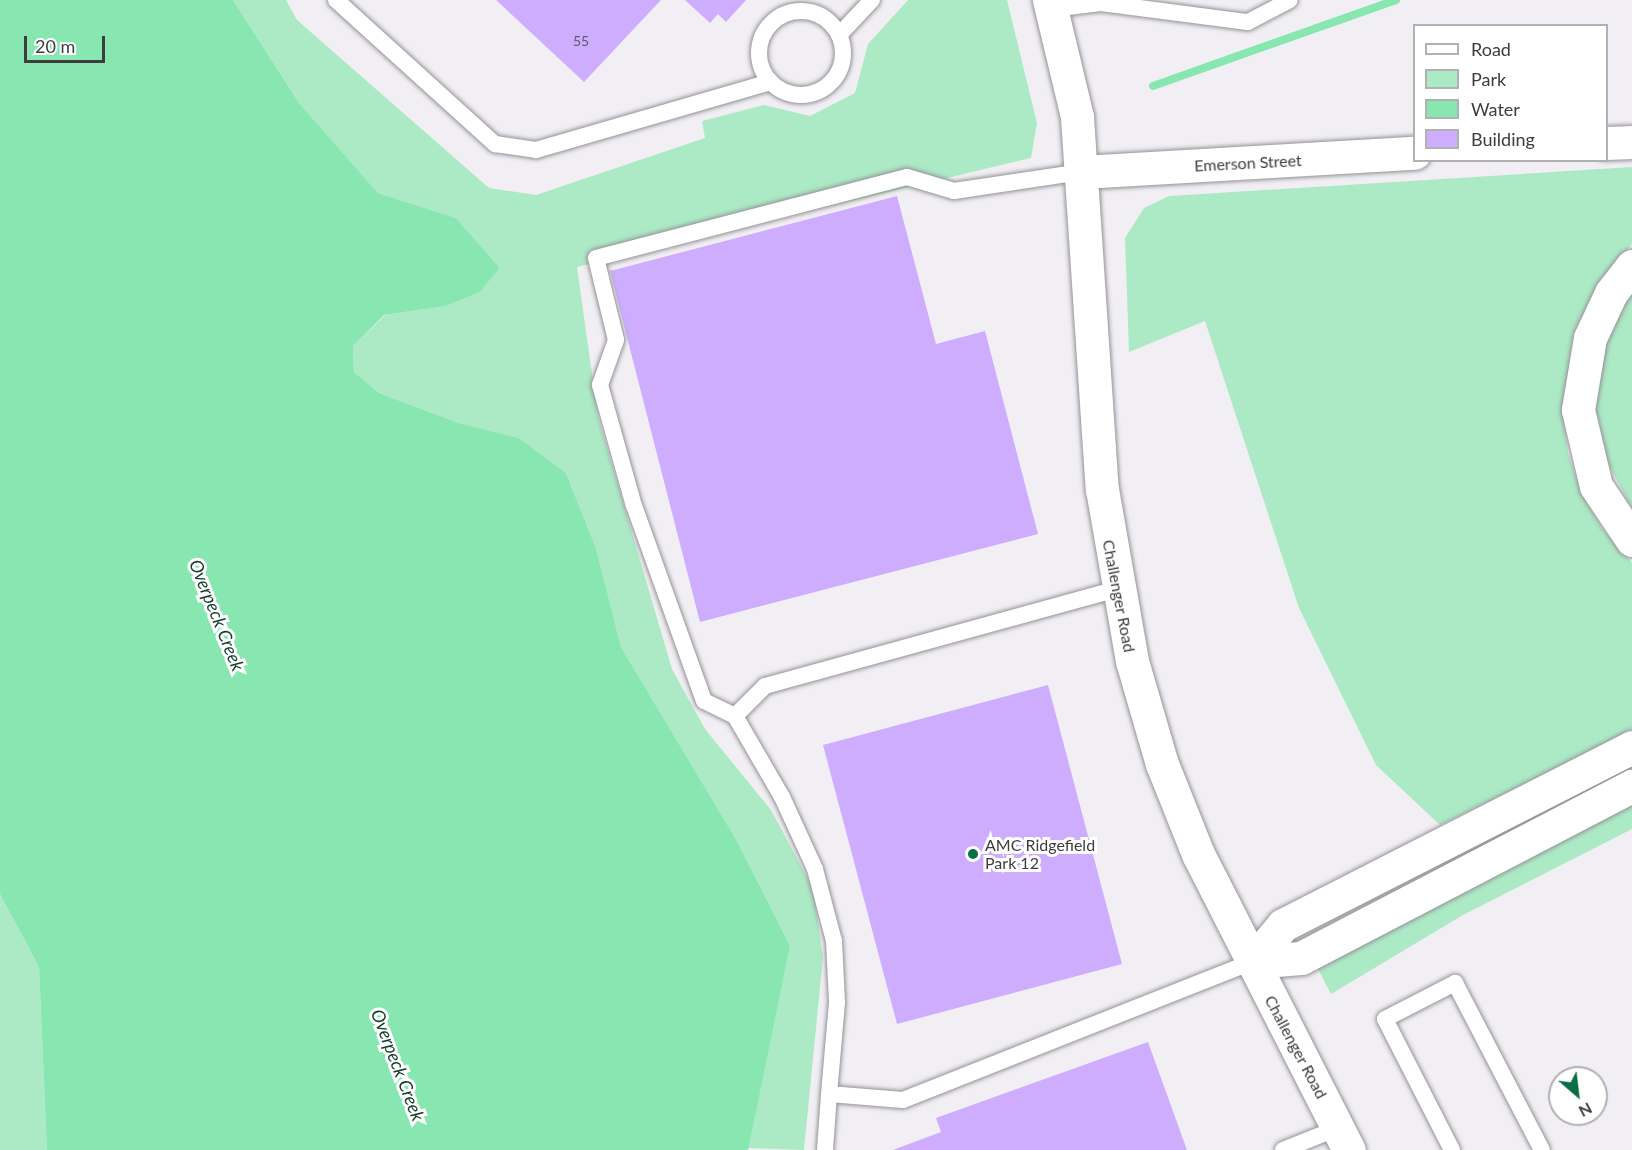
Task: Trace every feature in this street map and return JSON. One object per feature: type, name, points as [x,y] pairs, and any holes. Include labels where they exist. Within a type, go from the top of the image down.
[{"type":"main road","name":"Challenger Road","points":[[1051,4],[1074,94],[1102,489],[1116,589],[1162,764],[1198,854],[1344,1139]]},
{"type":"main road","points":[[1608,143],[1632,142]]},
{"type":"main road","name":"Emerson Street","points":[[1081,172],[1413,153]]},
{"type":"main road","points":[[1632,266],[1611,293],[1590,338],[1578,410],[1596,486],[1632,540]]},
{"type":"main road","points":[[1252,962],[1283,925],[1632,747]]},
{"type":"main road","points":[[1252,962],[1301,958],[1632,786]]},
{"type":"lane","points":[[336,0],[495,144],[536,150],[770,82],[800,95],[827,86],[842,62],[839,35],[814,13],[794,12],[776,20],[759,48],[770,82]]},
{"type":"lane","points":[[839,35],[872,0]]},
{"type":"lane","points":[[1051,4],[1101,3],[1248,22],[1290,0]]},
{"type":"lane","points":[[825,1150],[837,1002],[834,940],[815,869],[782,797],[735,716],[704,701],[634,506],[600,385],[616,339],[596,258],[907,177],[954,191],[1081,172]]},
{"type":"lane","points":[[735,716],[765,686],[1116,589]]},
{"type":"lane","points":[[829,1094],[903,1100],[1252,962]]},
{"type":"lane","points":[[1452,1150],[1385,1019],[1455,983],[1542,1150]]},
{"type":"lane","points":[[1283,1150],[1344,1139]]},
{"type":"green space","points":[[233,0],[286,0],[297,20],[489,188],[536,195],[705,138],[702,121],[764,105],[810,116],[855,93],[868,44],[908,0],[1007,0],[1037,123],[1031,158],[577,267],[598,417],[672,669],[705,729],[771,810],[813,888],[823,957],[804,1150],[747,1148],[790,946],[737,841],[621,647],[596,548],[566,473],[519,438],[459,423],[379,393],[354,372],[353,346],[385,315],[446,306],[480,292],[500,268],[456,218],[378,193],[299,103]]},
{"type":"green space","points":[[1632,167],[1632,244],[1598,284],[1574,333],[1562,408],[1568,453],[1581,492],[1601,527],[1632,563],[1632,731],[1440,825],[1376,765],[1299,608],[1205,321],[1129,352],[1125,238],[1144,208],[1169,196]]},
{"type":"green space","points":[[1632,291],[1632,509],[1599,446],[1594,406],[1605,343]]},
{"type":"green space","points":[[1632,802],[1632,829],[1463,915],[1331,994],[1317,967]]},
{"type":"green space","points":[[0,894],[39,967],[47,1150],[0,1150]]},
{"type":"water","name":"Overpeck Creek","points":[[0,0],[233,0],[299,103],[378,193],[456,218],[500,268],[480,292],[446,306],[384,315],[353,346],[354,372],[379,393],[459,423],[519,438],[566,473],[596,548],[621,647],[737,841],[790,946],[748,1150],[47,1150],[39,967],[0,894]]},
{"type":"building","points":[[496,0],[661,0],[584,82]]},
{"type":"building","points":[[685,0],[746,0],[726,22],[718,14],[710,23]]},
{"type":"building","points":[[897,196],[936,344],[985,331],[1038,534],[700,622],[610,271]]},
{"type":"building","name":"AMC Ridgefield Park 12","points":[[1048,685],[1122,964],[897,1024],[823,745]]},
{"type":"building","points":[[1148,1042],[1187,1150],[893,1150],[941,1132],[936,1118]]},
{"type":"waterway","points":[[1153,86],[1396,0]]},
{"type":"place","name":"AMC Ridgefield Park 12","points":[[973,854]]}]
